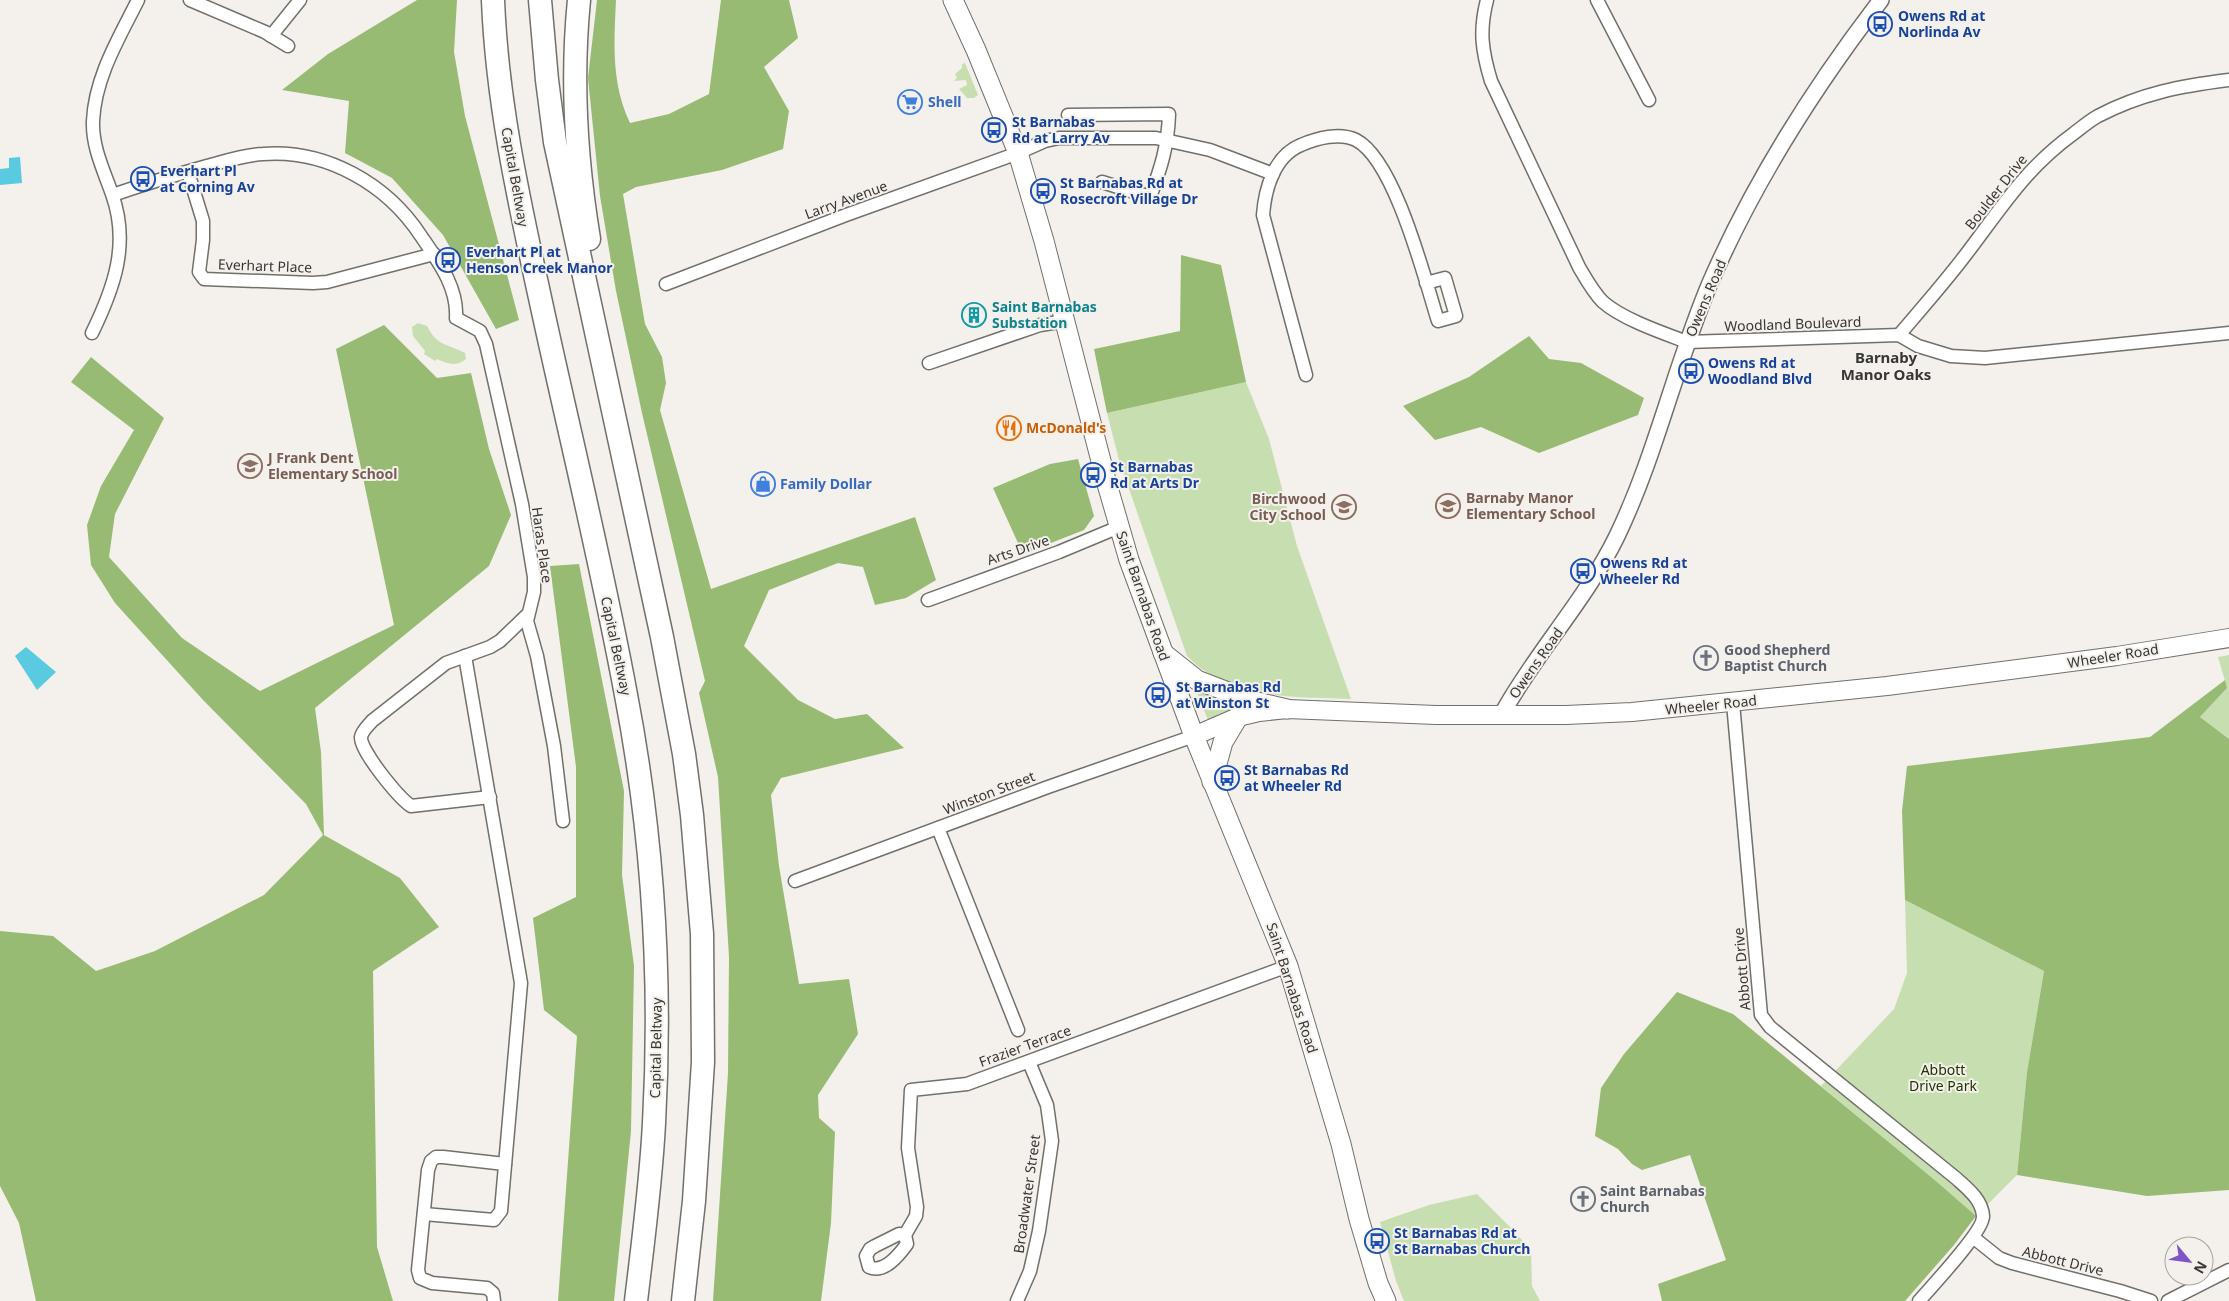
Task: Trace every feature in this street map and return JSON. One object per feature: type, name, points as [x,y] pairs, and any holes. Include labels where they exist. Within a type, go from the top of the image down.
[{"type":"highway","points":[[540,0],[546,80],[557,151],[662,637],[684,754],[692,815],[702,934],[703,1053],[700,1132],[682,1301]]},
{"type":"highway","points":[[579,0],[575,43],[575,105],[581,180],[642,548]]},
{"type":"highway","name":"Capital Beltway","points":[[493,5],[499,80],[518,199],[626,695],[637,755],[646,829],[655,948],[657,1056],[648,1193],[636,1301]]},
{"type":"main road","name":"Saint Barnabas Road","points":[[953,0],[976,50],[1018,153],[1044,241],[1119,527],[1194,736],[1288,966],[1341,1144],[1359,1219],[1378,1283],[1386,1301]]},
{"type":"main road","name":"Wheeler Road","points":[[1194,736],[1238,717],[1259,712],[1287,709],[1388,714],[1566,715],[1632,712],[1733,703],[2041,667],[2229,638]]},
{"type":"main road","points":[[1163,653],[1197,680],[1249,700],[1287,709]]},
{"type":"main road","points":[[1212,782],[1223,742],[1238,717]]},
{"type":"street","points":[[92,333],[115,281],[121,237],[113,195],[97,152],[93,122],[95,106],[105,69],[138,0]]},
{"type":"street","points":[[190,0],[272,36],[288,46]]},
{"type":"street","points":[[272,36],[300,0]]},
{"type":"street","name":"Woodland Boulevard","points":[[1487,0],[1481,34],[1485,62],[1491,81],[1534,174],[1590,287],[1614,310],[1664,334],[1687,342],[1899,336],[1930,350],[1951,356],[1978,358],[2229,333]]},
{"type":"street","points":[[1597,0],[1649,100]]},
{"type":"street","name":"Owens Road","points":[[1502,714],[1530,669],[1594,577],[1616,539],[1632,504],[1687,342],[1711,282],[1745,210],[1812,100],[1881,0]]},
{"type":"street","name":"Boulder Drive","points":[[1899,336],[1965,255],[2029,171],[2065,139],[2096,117],[2134,100],[2166,89],[2229,80]]},
{"type":"street","points":[[1068,115],[1169,114],[1168,140],[1163,164],[1150,197],[1102,182]]},
{"type":"street","points":[[1306,374],[1264,215],[1267,191],[1273,174],[1291,150],[1306,143],[1335,136],[1355,139],[1363,144],[1382,168],[1394,191],[1418,253],[1426,283],[1438,322],[1456,316],[1445,278],[1426,283]]},
{"type":"street","name":"Larry Avenue","points":[[666,284],[846,215],[1018,153],[1045,141],[1076,137],[1168,140],[1225,155],[1273,174]]},
{"type":"street","points":[[113,195],[240,158],[264,154],[289,154],[325,162],[360,177],[388,196],[409,218],[434,254]]},
{"type":"street","name":"Everhart Place","points":[[188,172],[203,221],[199,272],[204,279],[327,282],[434,254]]},
{"type":"street","name":"Haras Place","points":[[434,254],[453,288],[457,304],[456,318],[473,325],[483,335],[500,406],[522,504],[534,577],[534,592],[527,615],[554,746],[563,822]]},
{"type":"street","points":[[928,363],[1040,325],[1065,321]]},
{"type":"street","name":"Arts Drive","points":[[928,600],[1058,552],[1119,527]]},
{"type":"street","points":[[490,797],[411,806],[395,790],[362,744],[361,736],[372,721],[446,664],[490,647],[500,641],[527,615]]},
{"type":"street","points":[[424,1214],[494,1220],[501,1211],[521,984],[465,656]]},
{"type":"street","name":"Abbott Drive","points":[[1733,703],[1761,1015],[1770,1027],[1957,1179],[1977,1199],[1982,1212],[1983,1222],[1974,1238],[2000,1258],[2012,1263],[2151,1301]]},
{"type":"street","name":"Winston Street","points":[[795,881],[1050,786],[1194,736]]},
{"type":"street","points":[[938,828],[1018,1030]]},
{"type":"street","name":"Frazier Terrace","points":[[905,1236],[916,1216],[917,1208],[908,1148],[911,1090],[967,1084],[1288,966]]},
{"type":"street","name":"Broadwater Street","points":[[1017,1301],[1030,1271],[1038,1239],[1052,1141],[1047,1105],[1029,1062]]},
{"type":"street","points":[[494,1301],[493,1293],[487,1288],[432,1283],[420,1278],[418,1270],[428,1170],[431,1161],[436,1157],[505,1164]]},
{"type":"street","points":[[1919,1301],[1974,1238]]},
{"type":"street","points":[[2168,1301],[2229,1270]]},
{"type":"green space","points":[[417,0],[457,0],[454,52],[465,116],[519,320],[496,329],[443,235],[392,178],[345,153],[349,101],[282,90],[328,54]]},
{"type":"green space","points":[[597,0],[616,0],[615,63],[620,93],[630,123],[669,114],[709,94],[721,0],[789,0],[798,38],[764,67],[789,111],[783,149],[722,170],[636,187],[623,194],[645,324],[662,357],[666,383],[660,410],[711,589],[915,517],[936,580],[906,598],[875,605],[863,567],[838,563],[769,590],[744,646],[798,700],[835,719],[867,714],[904,748],[781,778],[771,795],[779,866],[799,984],[849,979],[858,1034],[818,1095],[819,1118],[835,1132],[831,1223],[821,1301],[713,1301],[728,1073],[729,957],[718,777],[699,693],[705,681],[642,413],[616,291],[600,196],[588,78]]},
{"type":"green space","points":[[965,63],[978,95],[974,98],[967,98],[959,89],[967,85],[966,80],[954,81],[957,78],[955,74],[962,68],[962,64]]},
{"type":"green space","points":[[1181,255],[1221,265],[1246,382],[1107,413],[1094,349],[1180,331]]},
{"type":"green space","points":[[418,323],[427,326],[431,333],[443,344],[465,353],[466,359],[452,364],[437,359],[435,361],[424,354],[425,351],[413,336],[412,327]]},
{"type":"green space","points":[[384,325],[437,378],[471,373],[489,449],[511,515],[489,566],[315,708],[321,752],[324,835],[400,878],[439,927],[373,971],[377,1247],[393,1301],[36,1301],[19,1223],[0,1186],[0,931],[53,936],[96,971],[155,951],[264,895],[323,835],[306,804],[204,701],[115,603],[91,565],[87,525],[101,486],[134,430],[71,382],[91,357],[164,418],[115,514],[109,557],[182,638],[260,691],[394,625],[336,349]]},
{"type":"green space","points":[[1529,336],[1549,359],[1581,363],[1644,398],[1638,415],[1539,453],[1481,427],[1435,440],[1403,406],[1469,377]]},
{"type":"green space","points":[[1246,382],[1269,439],[1297,546],[1351,699],[1285,696],[1242,688],[1222,681],[1204,670],[1187,656],[1119,460],[1107,413]]},
{"type":"green space","points":[[1078,459],[1094,516],[1084,530],[1023,554],[993,488],[1050,464]]},
{"type":"green space","points":[[579,564],[624,791],[622,875],[634,966],[631,1131],[614,1301],[558,1301],[577,1036],[544,1010],[533,918],[576,897],[576,767],[550,566]]},
{"type":"green space","points":[[2229,655],[2229,739],[2200,717],[2227,688],[2218,657]]},
{"type":"green space","points":[[2225,680],[2227,688],[2200,717],[2229,739],[2229,1190],[2147,1196],[2017,1175],[2027,1072],[2044,971],[1905,900],[1902,811],[1907,766],[2150,737]]},
{"type":"green space","points":[[1195,688],[1250,705],[1208,720]]},
{"type":"green space","name":"Abbott Drive Park","points":[[1905,900],[2044,971],[2027,1072],[2017,1175],[1976,1216],[1821,1086],[1894,1009],[1907,973]]},
{"type":"green space","points":[[1677,992],[1733,1014],[1976,1216],[1954,1245],[1905,1301],[1662,1301],[1658,1284],[1726,1260],[1690,1155],[1642,1170],[1632,1164],[1618,1149],[1595,1136],[1601,1088],[1624,1054]]},
{"type":"green space","points":[[1477,1194],[1531,1250],[1532,1286],[1540,1301],[1404,1301],[1396,1281],[1380,1222],[1429,1205]]},
{"type":"water","points":[[20,157],[22,183],[0,185],[0,169],[9,168],[9,158]]},
{"type":"water","points":[[26,647],[56,672],[37,690],[15,656]]},
{"type":"place","name":"Owens Rd at Norlinda Av","points":[[1880,24]]},
{"type":"place","name":"Shell","points":[[910,102]]},
{"type":"place","name":"St Barnabas Rd at Larry Av","points":[[994,130]]},
{"type":"place","name":"Everhart Pl at Corning Av","points":[[143,179]]},
{"type":"place","name":"St Barnabas Rd at Rosecroft Village Dr","points":[[1043,191]]},
{"type":"place","name":"Everhart Pl at Henson Creek Manor","points":[[448,260]]},
{"type":"place","name":"Saint Barnabas Substation","points":[[974,315]]},
{"type":"place","name":"Owens Rd at Woodland Blvd","points":[[1691,371]]},
{"type":"place","name":"McDonald's","points":[[1009,428]]},
{"type":"place","name":"J Frank Dent Elementary School","points":[[250,466]]},
{"type":"place","name":"St Barnabas Rd at Arts Dr","points":[[1093,475]]},
{"type":"place","name":"Family Dollar","points":[[763,484]]},
{"type":"place","name":"Barnaby Manor Elementary School","points":[[1448,506]]},
{"type":"place","name":"Birchwood City School","points":[[1344,507]]},
{"type":"place","name":"Owens Rd at Wheeler Rd","points":[[1583,571]]},
{"type":"place","name":"Good Shepherd Baptist Church","points":[[1706,658]]},
{"type":"place","name":"St Barnabas Rd at Winston St","points":[[1158,695]]},
{"type":"place","name":"St Barnabas Rd at Wheeler Rd","points":[[1227,778]]},
{"type":"place","name":"Saint Barnabas Church","points":[[1583,1199]]},
{"type":"place","name":"St Barnabas Rd at St Barnabas Church","points":[[1377,1241]]},
{"type":"district","name":"Barnaby Manor Oaks","points":[[1886,366]]}]
